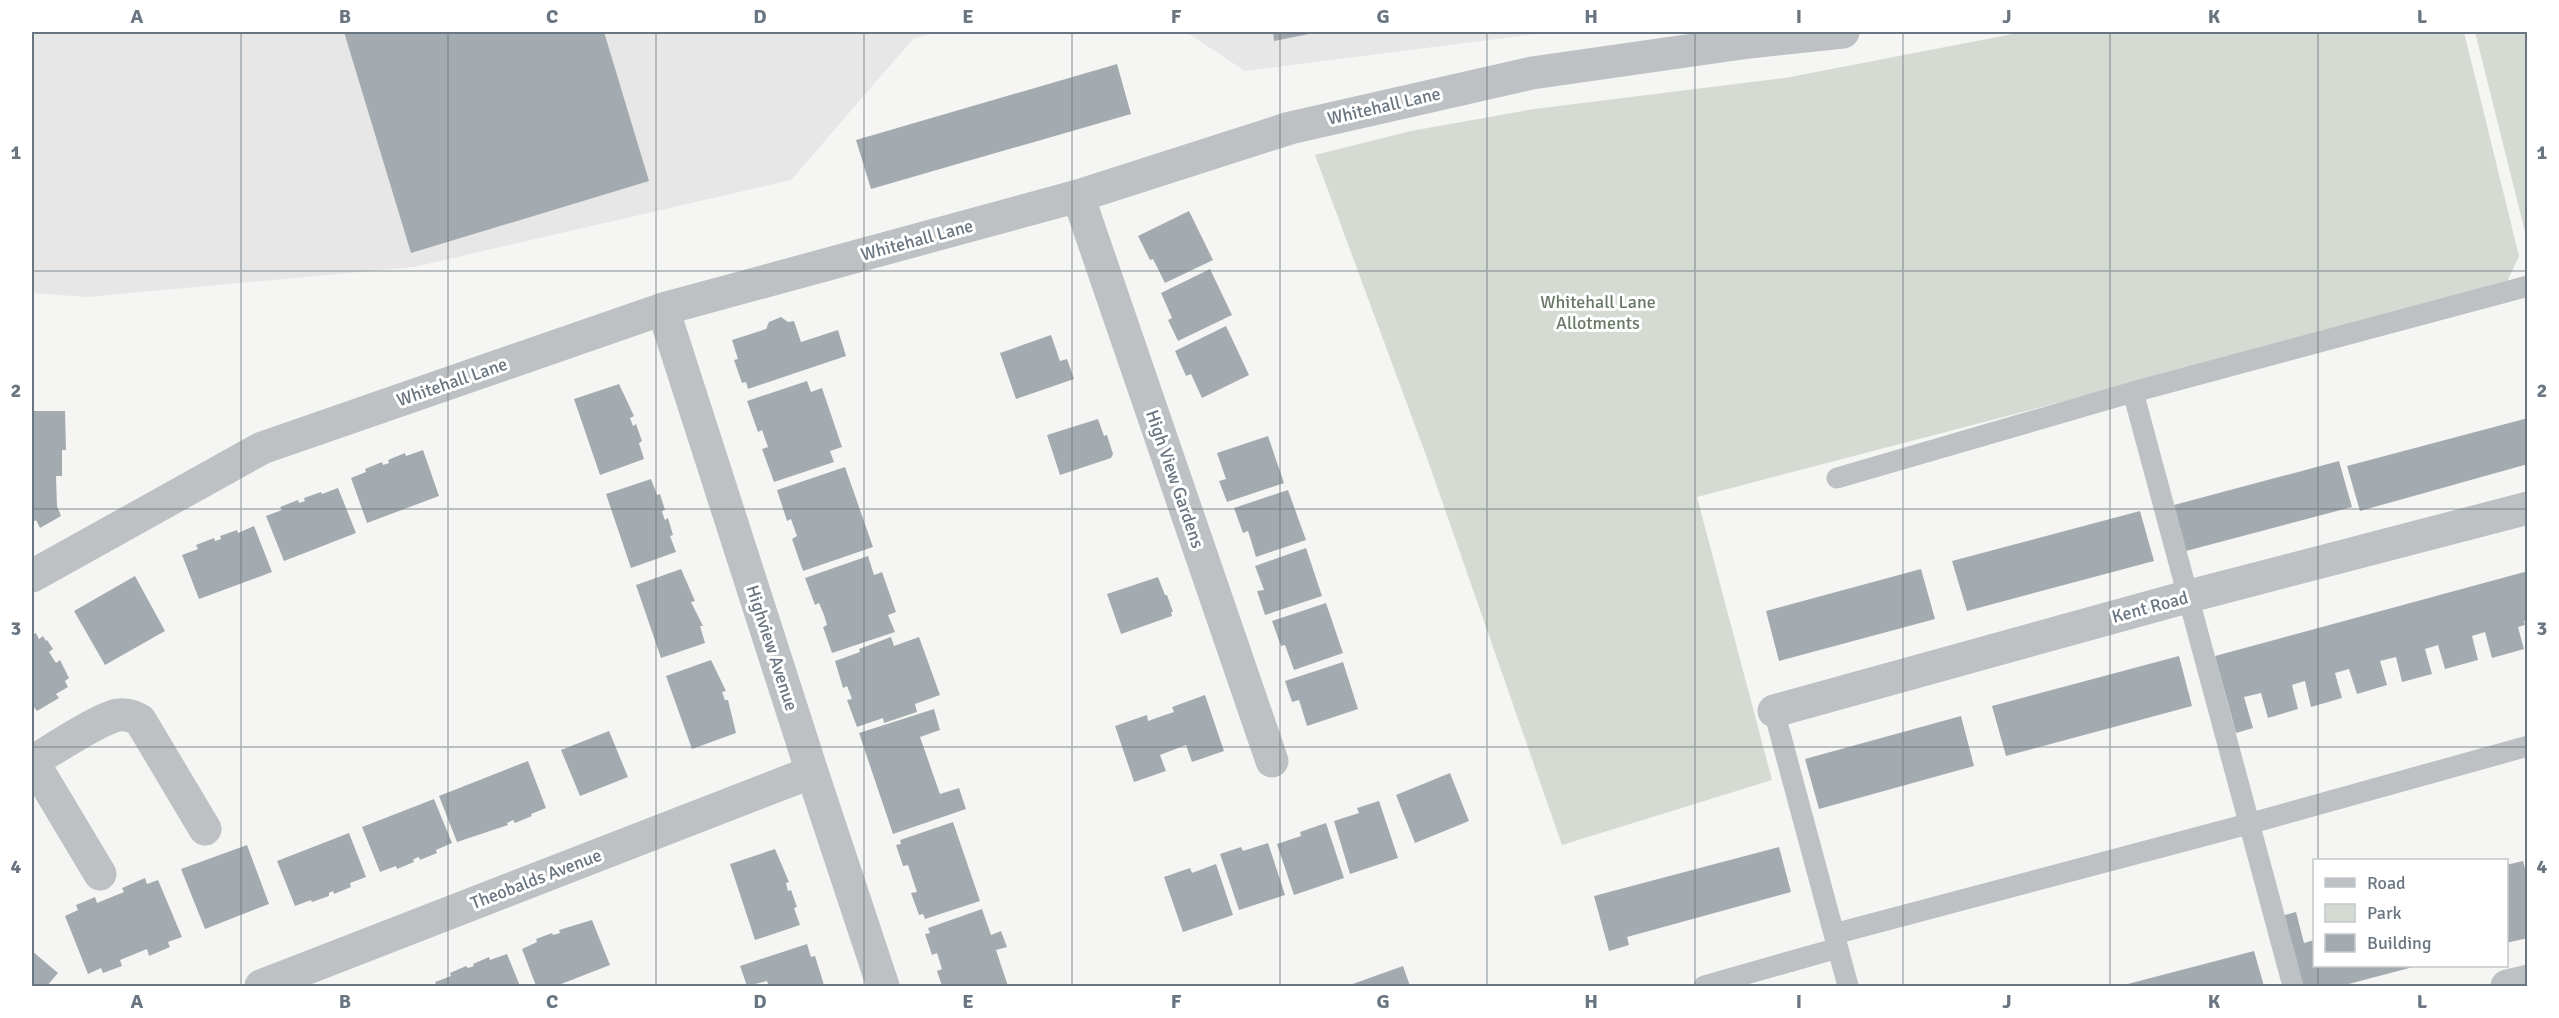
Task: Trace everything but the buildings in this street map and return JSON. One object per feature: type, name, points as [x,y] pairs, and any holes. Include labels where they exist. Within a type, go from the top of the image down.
[{"type":"street","name":"Whitehall Lane","points":[[32,576],[262,448],[663,309],[1078,196],[1290,128],[1532,73],[1749,42],[1843,32]]},
{"type":"street","name":"High View Gardens","points":[[1078,196],[1272,761]]},
{"type":"street","name":"Highview Avenue","points":[[663,309],[812,772],[884,987]]},
{"type":"street","name":"Kent Road","points":[[1774,711],[2190,596],[2528,508]]},
{"type":"street","points":[[100,874],[32,762],[103,721],[118,715],[132,716],[140,720],[205,829]]},
{"type":"street","name":"Theobalds Avenue","points":[[261,987],[812,772]]},
{"type":"street","points":[[2507,987],[2528,981]]},
{"type":"lane","points":[[1837,478],[2133,392],[2528,286]]},
{"type":"lane","points":[[2133,392],[2190,596],[2248,824],[2293,987]]},
{"type":"lane","points":[[1774,711],[1848,987]]},
{"type":"lane","points":[[1704,987],[1836,941],[2528,746]]},
{"type":"shaded area","points":[[32,32],[935,32],[913,39],[791,180],[414,267],[87,297],[32,293]]},
{"type":"shaded area","points":[[1186,32],[1551,32],[1245,71]]},
{"type":"green space","name":"Whitehall Lane Allotments","points":[[2023,32],[2464,32],[2519,256],[2505,286],[1697,497],[1772,780],[1562,845],[1427,458],[1315,155],[1411,131],[1534,109],[1785,78]]},
{"type":"green space","points":[[2475,32],[2527,32],[2527,240]]}]
